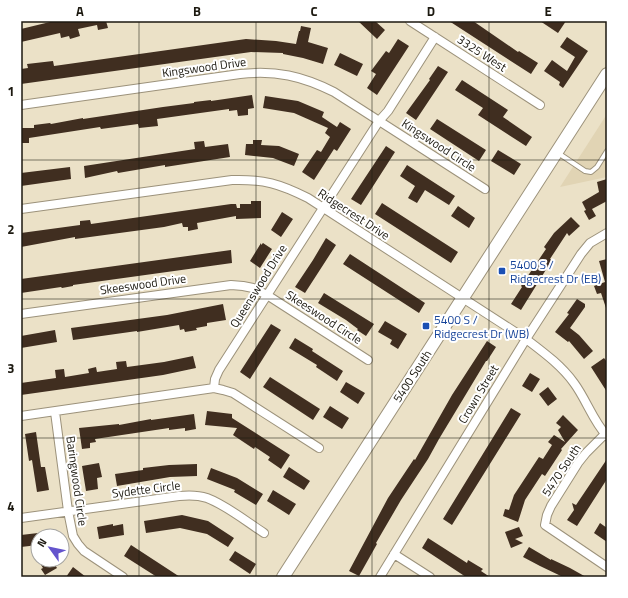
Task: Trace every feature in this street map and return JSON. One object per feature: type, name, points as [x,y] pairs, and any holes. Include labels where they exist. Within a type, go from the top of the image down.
[{"type":"main road","name":"5400 South","points":[[283,577],[607,74]]},
{"type":"street","name":"3325 West","points":[[410,21],[540,105]]},
{"type":"street","name":"Queenswood Drive","points":[[214,388],[215,379],[219,370],[322,208],[379,121],[388,111],[435,37]]},
{"type":"street","name":"Kingswood Drive","points":[[21,105],[257,72],[298,77],[318,84],[334,92],[379,121]]},
{"type":"street","name":"Kingswood Circle","points":[[379,121],[485,189]]},
{"type":"street","name":"Ridgecrest Drive","points":[[21,209],[227,180],[252,179],[270,182],[281,186],[308,198],[526,339],[555,362],[574,383],[606,435]]},
{"type":"street","name":"Crown Street","points":[[380,577],[526,339],[581,254],[590,243],[607,233]]},
{"type":"street","name":"Skeeswood Drive","points":[[21,314],[231,285],[253,288],[267,295]]},
{"type":"street","name":"Skeeswood Circle","points":[[267,295],[368,360]]},
{"type":"street","points":[[21,416],[214,388],[233,393],[319,448]]},
{"type":"street","name":"Baringwood Circle","points":[[55,412],[72,532],[78,544],[94,558],[122,577]]},
{"type":"street","name":"5470 South","points":[[606,435],[586,453],[578,463],[551,506],[547,514],[545,525],[607,567]]},
{"type":"street","name":"Sydette Circle","points":[[21,518],[192,495],[206,498],[217,503],[264,533]]},
{"type":"street","points":[[394,554],[430,577]]},
{"type":"lane","points":[[557,152],[585,171],[591,172],[597,167],[607,151]]},
{"type":"shaded area","points":[[607,114],[607,177],[560,187]]},
{"type":"building","points":[[54,21],[106,21],[108,28],[98,30],[97,25],[78,29],[80,36],[70,39],[69,36],[61,38],[60,33],[21,42],[21,29]]},
{"type":"building","points":[[358,21],[375,21],[385,30],[377,39]]},
{"type":"building","points":[[449,21],[473,21],[518,52],[519,51],[538,63],[531,74]]},
{"type":"building","points":[[540,21],[566,21],[558,33]]},
{"type":"building","points":[[301,26],[311,28],[308,42],[328,48],[323,64],[283,53],[251,52],[21,84],[21,69],[28,68],[27,64],[53,61],[54,66],[246,39],[296,44]]},
{"type":"building","points":[[567,37],[588,51],[563,88],[559,85],[560,82],[544,71],[552,60],[567,71],[575,57],[560,47]]},
{"type":"building","points":[[398,39],[409,46],[377,95],[367,88],[376,74],[371,71],[386,51],[389,53]]},
{"type":"building","points":[[340,53],[363,64],[357,76],[334,65]]},
{"type":"building","points":[[438,66],[448,72],[416,120],[406,113],[430,80],[429,79]]},
{"type":"building","points":[[462,80],[508,110],[503,117],[532,137],[526,146],[478,115],[483,108],[455,90]]},
{"type":"building","points":[[252,95],[254,108],[248,109],[248,115],[238,116],[237,110],[229,111],[229,109],[157,119],[158,126],[139,128],[138,124],[101,129],[100,127],[29,138],[29,143],[21,143],[21,128],[34,128],[34,125],[51,124],[83,118]]},
{"type":"building","points":[[265,96],[298,101],[324,112],[322,117],[337,127],[340,122],[351,129],[337,151],[334,149],[314,180],[302,172],[317,150],[321,152],[330,137],[325,133],[328,128],[294,113],[263,108]]},
{"type":"building","points":[[437,119],[486,150],[479,161],[430,129]]},
{"type":"building","points":[[253,140],[262,140],[261,145],[279,146],[299,154],[294,166],[273,158],[245,155],[246,144],[253,144]]},
{"type":"building","points":[[204,141],[205,147],[228,144],[230,157],[165,167],[165,165],[118,173],[117,171],[85,178],[84,166],[195,149],[194,142]]},
{"type":"building","points":[[386,146],[395,152],[361,205],[351,199]]},
{"type":"building","points":[[498,150],[521,164],[514,175],[491,161]]},
{"type":"building","points":[[407,165],[455,196],[449,205],[425,190],[417,203],[408,198],[415,186],[400,176]]},
{"type":"building","points":[[70,167],[71,179],[21,186],[21,173]]},
{"type":"building","points":[[607,179],[607,201],[592,209],[596,216],[589,220],[584,211],[586,210],[582,202],[599,192],[597,182]]},
{"type":"building","points":[[251,201],[261,201],[261,218],[236,219],[236,216],[197,223],[198,229],[188,231],[188,227],[183,227],[182,223],[164,227],[75,239],[75,237],[21,247],[21,233],[80,225],[80,221],[90,220],[91,224],[231,204],[236,204],[237,208],[240,208],[240,204],[251,204]]},
{"type":"building","points":[[382,203],[458,252],[451,263],[375,214]]},
{"type":"building","points":[[458,206],[475,218],[469,228],[451,216]]},
{"type":"building","points":[[282,212],[293,219],[281,237],[271,230]]},
{"type":"building","points":[[571,217],[580,226],[569,236],[567,233],[550,259],[552,260],[521,310],[511,304],[522,287],[521,286],[546,249],[544,247],[554,233]]},
{"type":"building","points":[[326,238],[336,245],[305,293],[295,287]]},
{"type":"building","points":[[261,243],[261,245],[263,243],[272,249],[260,268],[250,261]]},
{"type":"building","points":[[231,250],[232,263],[21,293],[21,279]]},
{"type":"building","points":[[350,254],[425,303],[419,313],[343,264]]},
{"type":"building","points":[[607,259],[606,308],[601,293],[597,294],[594,286],[605,282],[599,261]]},
{"type":"building","points":[[324,293],[374,324],[366,336],[346,320],[318,303]]},
{"type":"building","points":[[577,299],[585,304],[585,307],[570,328],[579,335],[593,351],[584,359],[569,341],[568,342],[555,332],[569,314],[567,313]]},
{"type":"building","points":[[223,304],[226,320],[207,323],[207,326],[196,328],[197,330],[185,332],[184,329],[180,330],[179,325],[73,340],[71,328],[167,315]]},
{"type":"building","points":[[385,321],[407,334],[398,349],[390,344],[392,340],[378,332]]},
{"type":"building","points":[[271,324],[281,330],[250,379],[240,372]]},
{"type":"building","points":[[55,330],[57,342],[21,348],[21,336]]},
{"type":"building","points":[[295,338],[343,371],[337,381],[316,367],[317,365],[289,348]]},
{"type":"building","points":[[487,341],[496,347],[486,361],[428,459],[401,500],[359,576],[349,571],[388,498],[414,459],[415,460],[452,395]]},
{"type":"building","points":[[193,356],[196,368],[163,375],[21,395],[21,383],[56,378],[55,370],[64,369],[65,377],[89,373],[88,369],[96,367],[97,372],[117,369],[116,362],[126,361],[127,367]]},
{"type":"building","points":[[604,358],[607,362],[607,392],[591,367]]},
{"type":"building","points":[[530,373],[540,379],[532,392],[522,386]]},
{"type":"building","points":[[270,377],[320,409],[313,420],[263,387]]},
{"type":"building","points":[[346,382],[365,393],[358,404],[340,392]]},
{"type":"building","points":[[548,387],[557,399],[548,406],[539,394]]},
{"type":"building","points":[[330,406],[349,418],[342,429],[323,417]]},
{"type":"building","points":[[511,408],[521,414],[452,525],[443,519]]},
{"type":"building","points":[[207,411],[232,414],[232,418],[290,455],[281,469],[268,460],[270,457],[255,447],[254,449],[233,435],[237,428],[205,425]]},
{"type":"building","points":[[194,414],[196,429],[185,431],[185,428],[169,430],[169,428],[95,439],[96,442],[90,443],[90,448],[82,449],[79,428],[119,425],[151,419]]},
{"type":"building","points":[[563,415],[578,430],[561,449],[562,450],[545,476],[542,474],[525,500],[518,522],[503,516],[505,509],[509,510],[514,495],[539,457],[543,459],[552,445],[548,442],[554,435],[565,442],[558,430],[561,427],[556,423]]},
{"type":"building","points":[[36,432],[41,467],[45,467],[49,490],[37,492],[32,460],[29,461],[25,434]]},
{"type":"building","points":[[607,459],[607,479],[577,526],[567,520],[574,510],[572,503],[576,505]]},
{"type":"building","points":[[99,463],[102,477],[97,478],[98,489],[86,491],[82,466]]},
{"type":"building","points":[[197,464],[197,476],[170,477],[117,486],[115,474],[143,470],[143,468]]},
{"type":"building","points":[[289,467],[310,481],[304,490],[283,477]]},
{"type":"building","points":[[211,468],[237,478],[263,494],[256,505],[234,492],[235,490],[207,479]]},
{"type":"building","points":[[273,490],[296,504],[289,515],[267,501]]},
{"type":"building","points":[[182,515],[208,521],[234,538],[228,547],[207,534],[180,528],[146,533],[144,521]]},
{"type":"building","points":[[600,523],[607,528],[607,542],[594,533]]},
{"type":"building","points":[[113,524],[113,526],[123,524],[124,535],[99,539],[97,527]]},
{"type":"building","points":[[519,527],[523,536],[515,539],[523,543],[511,548],[505,532]]},
{"type":"building","points":[[30,534],[30,546],[21,547],[21,535]]},
{"type":"building","points":[[428,538],[467,563],[468,560],[483,569],[481,571],[490,577],[466,577],[422,548]]},
{"type":"building","points":[[131,545],[180,577],[157,577],[124,556]]},
{"type":"building","points":[[529,547],[551,560],[586,577],[563,577],[540,566],[523,557]]},
{"type":"building","points":[[235,551],[256,564],[250,574],[229,560]]},
{"type":"building","points":[[73,567],[86,577],[66,577]]},
{"type":"building","points":[[43,568],[57,568],[45,575],[41,569]]},
{"type":"place","name":"5400 S / Ridgecrest Dr (EB)","points":[[502,271]]},
{"type":"place","name":"5400 S / Ridgecrest Dr (WB)","points":[[426,326]]}]
